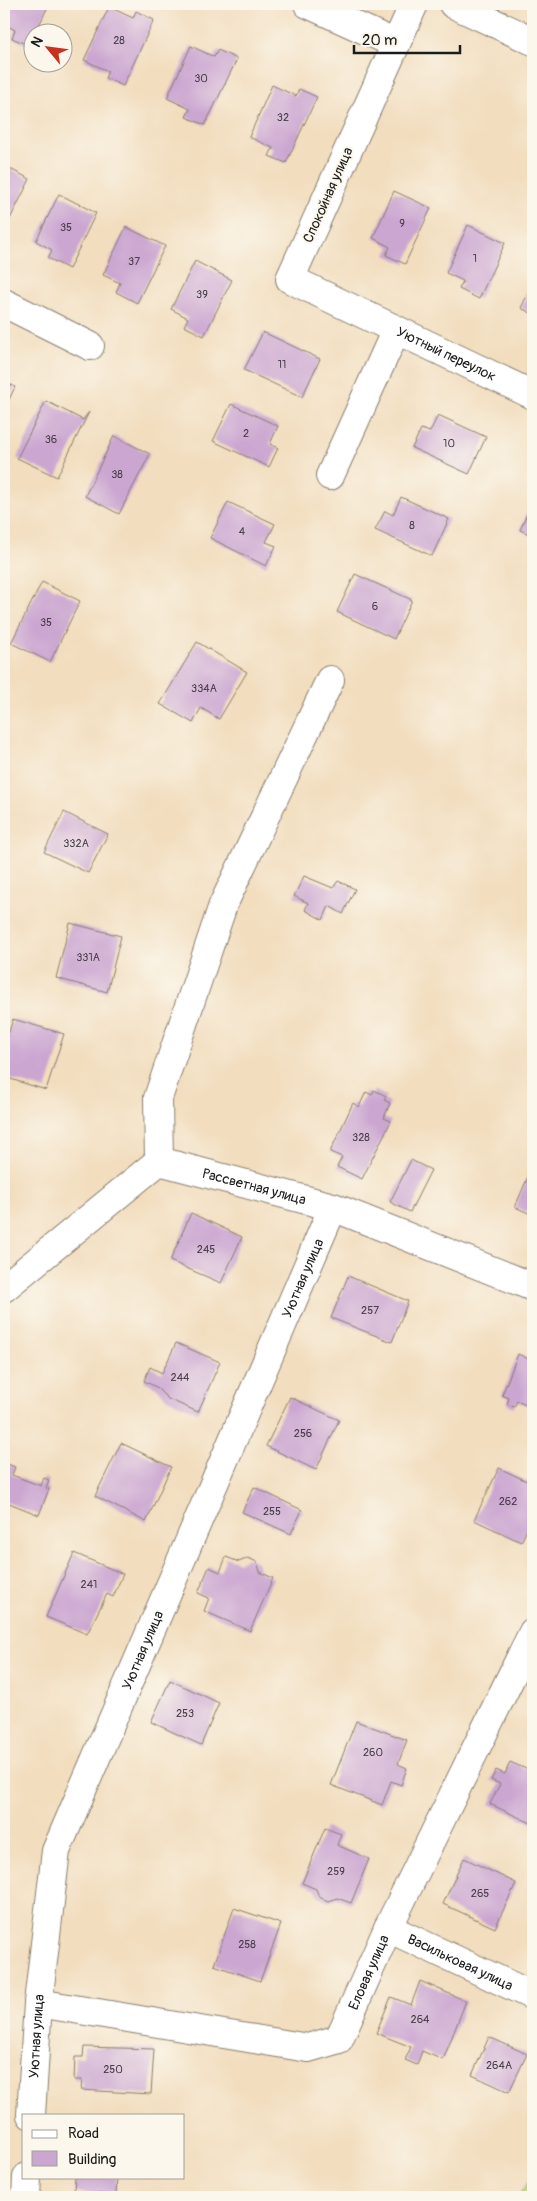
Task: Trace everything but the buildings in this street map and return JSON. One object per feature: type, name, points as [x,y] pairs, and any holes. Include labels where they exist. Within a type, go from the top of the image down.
[{"type":"street","points":[[308,4],[396,44]]},
{"type":"street","name":"Спокойная улица","points":[[396,330],[290,279],[414,4]]},
{"type":"street","points":[[453,4],[533,41]]},
{"type":"street","points":[[4,303],[90,346]]},
{"type":"street","name":"Уютный переулок","points":[[330,476],[396,330],[533,395]]},
{"type":"street","points":[[4,1288],[159,1161],[158,1098],[223,905],[330,680]]},
{"type":"street","name":"Рассветная улица","points":[[159,1161],[333,1207],[533,1287]]},
{"type":"street","name":"Уютная улица","points":[[31,2114],[38,2003],[56,1851],[333,1207]]},
{"type":"street","name":"Еловая улица","points":[[38,2003],[308,2048],[339,2039],[388,1928],[533,1632]]},
{"type":"street","name":"Васильковая улица","points":[[388,1928],[533,1996]]},
{"type":"street","points":[[26,2197],[27,2178]]},
{"type":"green space","points":[[533,2177],[533,2197],[517,2197]]}]
